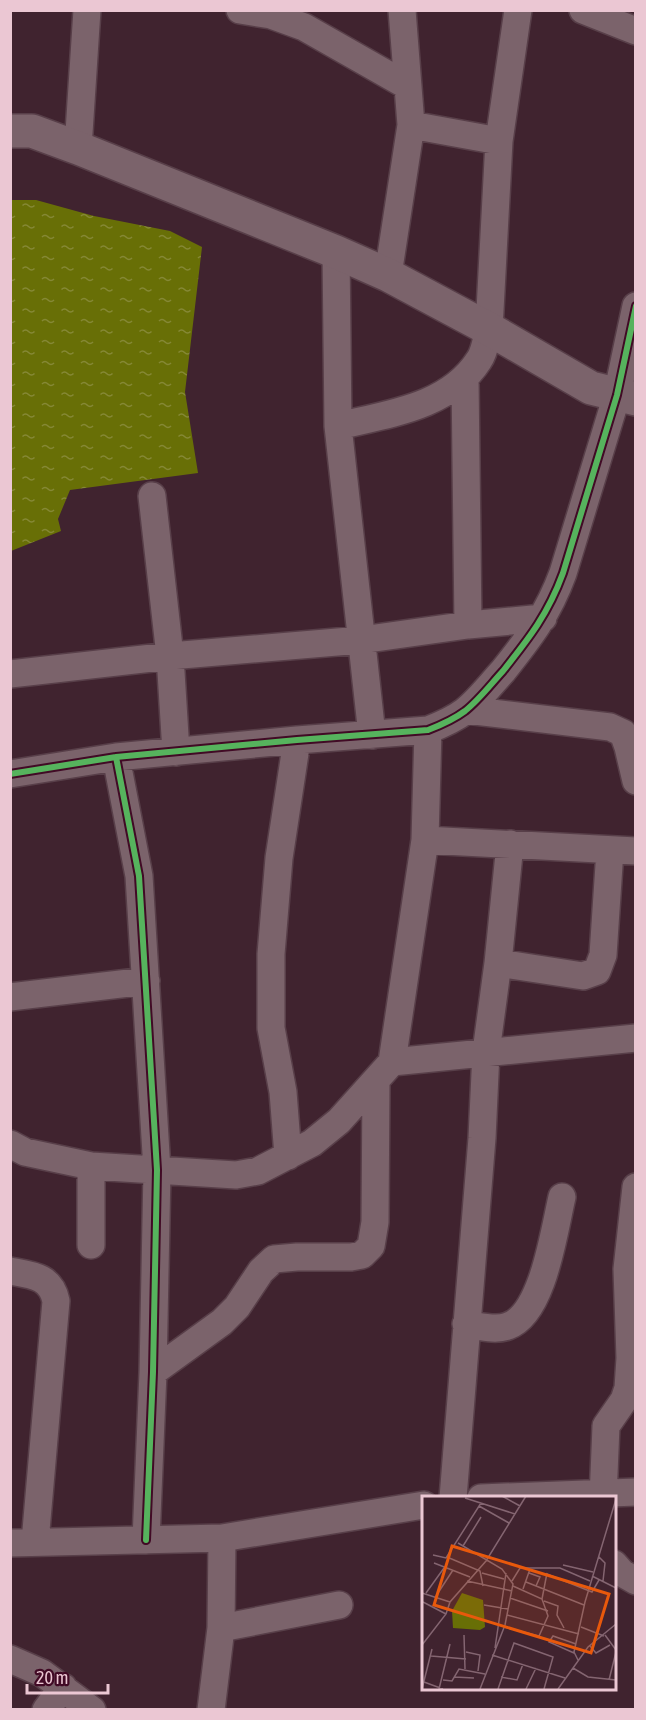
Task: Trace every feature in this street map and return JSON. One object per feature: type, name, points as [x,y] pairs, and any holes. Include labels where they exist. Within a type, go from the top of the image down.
[{"type":"street","points":[[78,148],[87,10]]},
{"type":"street","points":[[240,10],[271,15],[304,27],[406,85]]},
{"type":"street","points":[[388,274],[411,125],[406,85],[402,10]]},
{"type":"street","points":[[338,426],[407,410],[437,398],[465,378],[481,358],[489,329],[500,141],[518,10]]},
{"type":"street","points":[[583,10],[636,31]]},
{"type":"street","points":[[411,125],[500,141]]},
{"type":"street","points":[[10,131],[32,131],[78,148],[388,274],[591,388],[626,397]]},
{"type":"street","points":[[336,252],[338,426],[372,735]]},
{"type":"street","points":[[10,774],[116,757],[428,730],[446,723],[466,710],[490,686],[543,618],[563,573],[626,397],[636,306]]},
{"type":"street","points":[[465,378],[468,626]]},
{"type":"street","points":[[152,496],[170,656],[177,752]]},
{"type":"street","points":[[10,674],[170,656],[361,640],[543,618]]},
{"type":"street","points":[[466,710],[610,727],[623,733],[636,781]]},
{"type":"street","points":[[153,1372],[222,1322],[237,1307],[261,1271],[274,1259],[351,1257],[362,1255],[371,1246],[375,1221],[384,1072],[425,840],[428,730]]},
{"type":"street","points":[[288,1156],[283,1092],[272,1028],[271,954],[279,858],[297,740]]},
{"type":"street","points":[[116,757],[139,876],[157,1170],[153,1372],[146,1540]]},
{"type":"street","points":[[425,840],[623,850],[603,955],[597,971],[583,976],[498,963]]},
{"type":"street","points":[[453,1496],[482,1138],[486,1052],[510,844]]},
{"type":"street","points":[[10,997],[146,981]]},
{"type":"street","points":[[10,1144],[25,1152],[91,1166],[236,1175],[258,1171],[312,1143],[339,1120],[384,1072],[486,1052],[636,1038]]},
{"type":"street","points":[[91,1166],[91,1245]]},
{"type":"street","points":[[635,1188],[627,1269],[630,1358],[628,1388],[624,1400],[606,1426],[603,1496],[636,1492]]},
{"type":"street","points":[[466,1324],[495,1329],[520,1320],[535,1299],[562,1197]]},
{"type":"street","points":[[10,1271],[44,1280],[53,1288],[56,1301],[23,1542],[222,1538],[422,1505]]},
{"type":"street","points":[[211,1710],[221,1628],[222,1538]]},
{"type":"street","points":[[616,1565],[622,1573],[636,1581]]},
{"type":"street","points":[[221,1628],[339,1605]]},
{"type":"street","points":[[10,1659],[42,1673],[92,1710]]},
{"type":"street","points":[[46,1710],[63,1687]]},
{"type":"water","points":[[11,200],[36,200],[94,216],[170,231],[202,247],[185,392],[198,473],[70,490],[58,519],[61,531],[11,551]]},
{"type":"cycle path","points":[[10,774],[116,757],[428,730],[465,711],[485,692],[522,647],[538,625],[557,588],[617,395],[636,306]]},
{"type":"cycle path","points":[[116,757],[139,876],[157,1170],[153,1372],[146,1540]]}]
